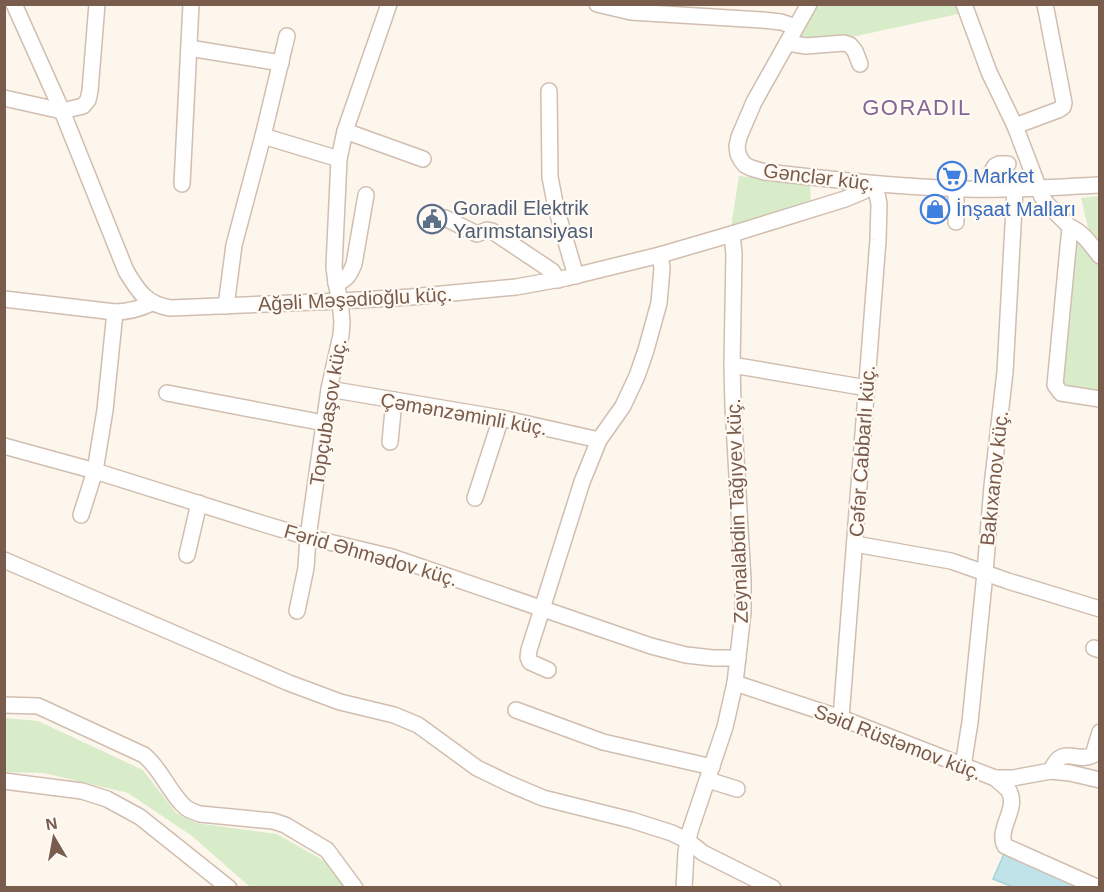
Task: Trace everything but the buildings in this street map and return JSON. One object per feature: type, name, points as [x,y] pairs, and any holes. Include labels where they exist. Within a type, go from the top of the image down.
[{"type":"street","points":[[4,299],[115,312],[129,312],[152,303],[143,296],[126,271],[62,111],[14,4]]},
{"type":"street","points":[[4,98],[62,111],[83,106],[88,100],[90,91],[97,4]]},
{"type":"street","points":[[182,184],[191,4]]},
{"type":"street","name":"Topçubaşov küç.","points":[[297,611],[306,568],[308,537],[329,389],[341,335],[340,302],[334,267],[339,159],[345,131],[389,4]]},
{"type":"street","points":[[597,4],[631,12],[762,20],[781,22],[796,27]]},
{"type":"street","name":"Gənclər küç.","points":[[809,4],[754,102],[739,137],[738,154],[745,165],[765,172],[875,184],[956,189],[1100,185]]},
{"type":"street","points":[[964,4],[988,72],[1015,126],[1047,204],[1070,227],[1085,236],[1100,256]]},
{"type":"street","points":[[1015,126],[1058,110],[1063,107],[1064,103],[1045,4]]},
{"type":"street","points":[[226,306],[234,245],[287,36]]},
{"type":"street","points":[[788,43],[806,46],[844,43],[850,45],[855,51],[860,64]]},
{"type":"street","points":[[189,48],[280,63]]},
{"type":"street","points":[[549,91],[550,177],[556,208],[576,276]]},
{"type":"street","points":[[345,131],[423,159]]},
{"type":"street","points":[[263,136],[339,159]]},
{"type":"street","points":[[994,189],[992,171],[994,166],[1008,164]]},
{"type":"street","name":"Ağəli Məşədioğlu küç.","points":[[152,303],[170,308],[340,302],[472,292],[558,280],[660,255],[732,234],[845,199],[875,184]]},
{"type":"street","name":"Cəfər Cabbarlı küç.","points":[[841,717],[879,240],[879,204],[875,184]]},
{"type":"street","points":[[956,189],[956,222]]},
{"type":"street","name":"Bakıxanov küç.","points":[[963,766],[970,722],[1005,372],[1015,189]]},
{"type":"street","points":[[336,283],[344,281],[354,264],[366,195]]},
{"type":"street","points":[[445,218],[477,234],[487,230],[492,231],[552,271],[558,280]]},
{"type":"street","points":[[1070,227],[1055,385],[1061,393],[1100,399]]},
{"type":"street","name":"Zeynalabdin Tağıyev küç.","points":[[684,888],[688,841],[724,727],[735,683],[743,612],[733,406],[734,254],[732,234]]},
{"type":"street","points":[[548,670],[530,662],[529,650],[582,482],[599,440],[623,406],[646,350],[659,303],[662,268],[660,255]]},
{"type":"street","points":[[81,515],[95,471],[105,410],[115,312]]},
{"type":"street","points":[[732,365],[867,388]]},
{"type":"street","name":"Çəmənzəminli küç.","points":[[329,389],[501,418],[599,440]]},
{"type":"street","points":[[167,393],[324,423]]},
{"type":"street","points":[[390,442],[394,400]]},
{"type":"street","points":[[475,498],[501,418]]},
{"type":"street","name":"Fərid Əhmədov küç.","points":[[4,446],[95,471],[308,537],[392,556],[660,648],[686,655],[738,658]]},
{"type":"street","points":[[187,555],[199,503]]},
{"type":"street","points":[[855,544],[951,561],[1100,609]]},
{"type":"street","points":[[4,560],[289,683],[340,702],[394,715],[418,725],[477,768],[543,798],[631,820],[672,833],[688,841],[703,853],[773,888]]},
{"type":"street","name":"Səid Rüstəmov küç.","points":[[735,683],[841,717],[995,778],[1012,778],[1051,771],[1100,780]]},
{"type":"street","points":[[4,705],[38,706],[144,755],[155,766],[184,807],[191,811],[200,814],[273,821],[285,825],[327,850],[355,888]]},
{"type":"street","points":[[516,710],[603,742],[710,774],[737,789]]},
{"type":"street","points":[[1051,771],[1055,762],[1063,757],[1076,755],[1085,758],[1093,755],[1100,732]]},
{"type":"street","points":[[995,778],[1008,790],[1011,798],[1002,841],[1005,846],[1099,888]]},
{"type":"street","points":[[4,782],[82,791],[107,799],[140,817],[229,888]]},
{"type":"green space","points":[[815,5],[957,5],[958,14],[852,37],[806,44],[797,42]]},
{"type":"green space","points":[[739,176],[810,184],[811,203],[731,227]]},
{"type":"green space","points":[[1099,196],[1099,394],[1059,387],[1072,237],[1089,231],[1081,198]]},
{"type":"green space","points":[[5,718],[38,721],[143,770],[176,813],[196,823],[277,834],[328,863],[345,887],[250,887],[192,836],[128,793],[44,773],[5,772]]},
{"type":"water","points":[[1004,854],[1079,887],[1013,887],[993,879]]},
{"type":"place","name":"Market","points":[[952,176]]},
{"type":"place","name":"İnşaat Malları","points":[[935,209]]},
{"type":"place","name":"Goradil Elektrik Yarımstansiyası","points":[[432,219]]},
{"type":"district","name":"GORADIL","points":[[917,107]]}]
